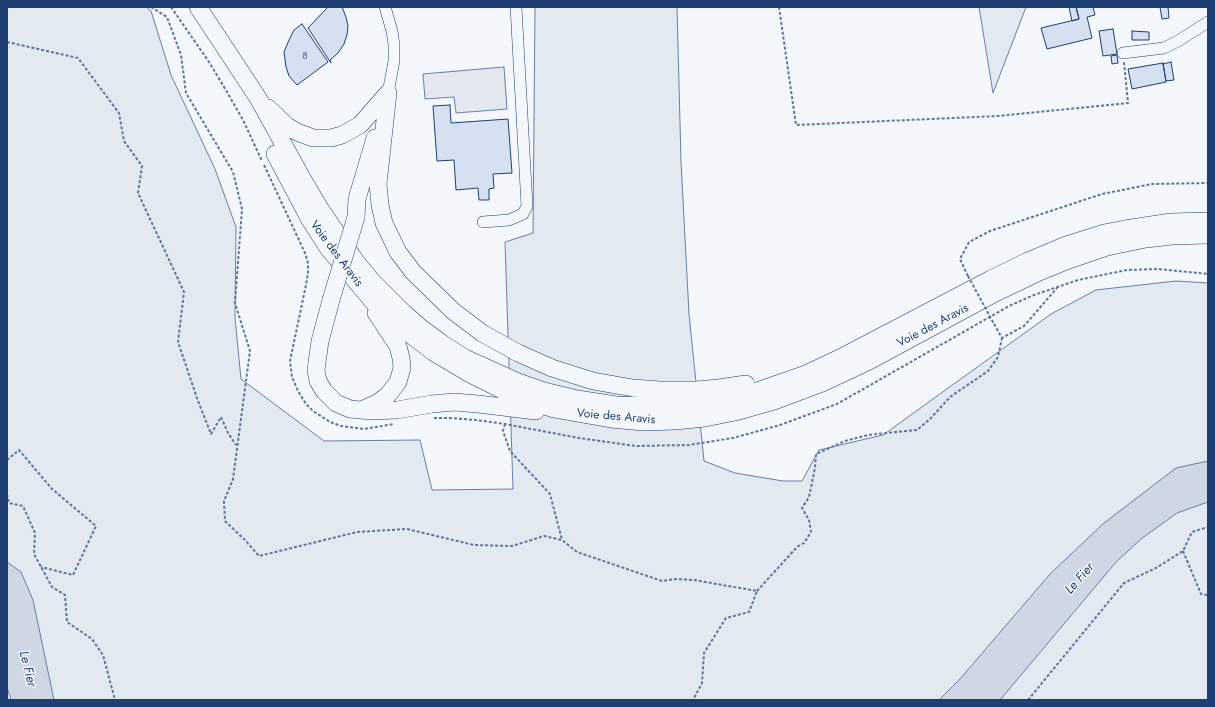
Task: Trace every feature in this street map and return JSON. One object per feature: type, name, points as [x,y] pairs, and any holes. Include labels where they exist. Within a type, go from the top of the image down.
[{"type":"highway","name":"Voie des Aravis","points":[[198,7],[258,98],[321,210],[339,238],[366,274],[404,312],[443,344],[465,358],[518,382],[544,391],[577,399],[616,405],[665,406],[722,400],[757,391],[794,379],[827,364],[991,279],[1066,245],[1104,233],[1149,224],[1208,221]]},
{"type":"highway","name":"Voie des Aravis","points":[[219,40],[260,124],[310,220],[328,248],[375,304],[433,352],[489,385],[554,409],[588,416],[644,422],[675,421],[705,418],[768,403],[822,383],[869,361],[995,293],[1069,260],[1107,247],[1146,239],[1172,236],[1208,236]]},
{"type":"highway","points":[[258,98],[288,126],[297,132],[308,137],[325,139],[342,135],[355,129],[388,94]]},
{"type":"highway","points":[[388,94],[379,170],[378,194],[388,233],[405,262],[426,286],[453,311],[477,329],[518,353],[552,368],[593,381],[647,389],[712,389],[737,385],[827,364]]},
{"type":"highway","points":[[388,94],[357,199],[356,217],[331,300],[317,354],[316,370],[324,391],[330,399],[336,403],[345,407],[360,410],[397,410],[432,404],[465,402],[588,416]]},
{"type":"highway","points":[[356,217],[365,204],[378,194]]},
{"type":"highway","points":[[342,266],[398,346],[401,358],[401,374],[392,391],[377,403],[360,410]]},
{"type":"street","points":[[385,7],[392,31],[394,45],[394,61],[388,94]]},
{"type":"street","points":[[483,222],[509,220],[523,214],[527,206],[516,7]]},
{"type":"street","points":[[1123,53],[1164,48],[1208,22]]},
{"type":"path","points":[[151,7],[167,17],[180,54],[186,92],[233,172],[242,210],[235,303],[250,351],[233,479],[224,501],[225,521],[259,556],[357,532],[371,531],[407,529],[474,545],[512,546],[544,536],[562,540],[577,552],[662,581],[676,579],[694,580],[757,592]]},
{"type":"path","points":[[171,7],[209,62],[243,120],[305,253],[308,273],[290,361],[292,377],[298,391],[306,404],[313,411],[330,422],[341,426],[364,429],[395,424]]},
{"type":"path","points":[[778,7],[796,125],[998,116],[1128,103],[1123,53]]},
{"type":"path","points":[[7,42],[78,58],[119,113],[124,141],[142,166],[138,193],[184,292],[178,342],[198,401],[211,434],[221,417],[228,433],[237,446]]},
{"type":"path","points":[[693,700],[702,682],[704,653],[726,618],[749,612],[757,592],[797,547],[804,543],[811,532],[809,520],[802,508],[809,497],[815,468],[816,454],[845,441],[868,435],[917,430],[950,398],[988,371],[998,357],[1002,338],[960,259],[969,242],[990,231],[1102,194],[1152,184],[1208,183]]},
{"type":"path","points":[[431,418],[449,418],[505,424],[580,438],[636,446],[689,445],[733,438],[780,425],[836,404],[1010,306],[1034,295],[1096,276],[1127,270],[1158,269],[1208,274]]},
{"type":"path","points":[[1002,338],[1024,326],[1058,288]]},
{"type":"path","points":[[505,424],[503,431],[510,451],[550,494],[562,540]]},
{"type":"path","points":[[7,460],[19,450],[52,489],[96,526],[73,576],[41,567]]},
{"type":"path","points":[[7,494],[9,503],[22,506],[34,533],[34,554],[52,586],[65,595],[67,622],[92,639],[103,655],[115,700]]},
{"type":"path","points":[[1028,700],[1124,583],[1156,568],[1182,551],[1192,532],[1208,527]]},
{"type":"path","points":[[1182,551],[1201,594],[1208,595]]},
{"type":"shaded area","points":[[7,7],[146,7],[151,11],[171,75],[215,169],[236,227],[235,318],[241,379],[324,441],[420,440],[432,490],[513,489],[505,242],[533,233],[535,7],[677,7],[681,162],[689,314],[704,461],[735,473],[783,481],[802,481],[819,450],[883,435],[1051,314],[1096,290],[1176,281],[1208,283],[1208,700],[7,700]]},
{"type":"shaded area","points":[[979,7],[1026,7],[993,93]]},
{"type":"shaded area","points":[[504,67],[507,109],[456,113],[454,97],[425,99],[423,74]]},
{"type":"water","name":"Le Fier","points":[[1208,461],[1208,502],[1177,513],[1141,539],[1116,562],[1000,700],[939,700],[960,679],[1050,574],[1104,523],[1176,468]]},
{"type":"water","name":"Le Fier","points":[[7,562],[21,572],[33,600],[54,700],[11,700],[7,687]]},
{"type":"building","points":[[328,7],[342,7],[348,26],[344,44],[338,53],[330,60],[331,63],[308,28]]},
{"type":"building","points":[[1069,7],[1076,7],[1079,19],[1072,21]]},
{"type":"building","points":[[1076,7],[1093,7],[1095,15],[1087,17],[1092,38],[1047,49],[1041,28],[1079,19]]},
{"type":"building","points":[[1160,7],[1168,7],[1169,18],[1162,19]]},
{"type":"building","points":[[302,24],[328,62],[297,85],[289,76],[284,52],[294,30]]},
{"type":"building","points":[[1113,29],[1117,54],[1103,56],[1099,31]]},
{"type":"building","points":[[1132,31],[1149,32],[1149,40],[1132,40]]},
{"type":"building","points":[[1117,55],[1118,63],[1112,64],[1111,56]]},
{"type":"building","points":[[1171,62],[1174,80],[1166,81],[1163,64]]},
{"type":"building","points":[[1163,63],[1166,82],[1132,89],[1128,69]]},
{"type":"building","points":[[450,105],[451,123],[508,119],[512,173],[493,174],[494,188],[489,189],[489,200],[479,200],[478,188],[456,190],[454,160],[437,161],[433,106]]}]
